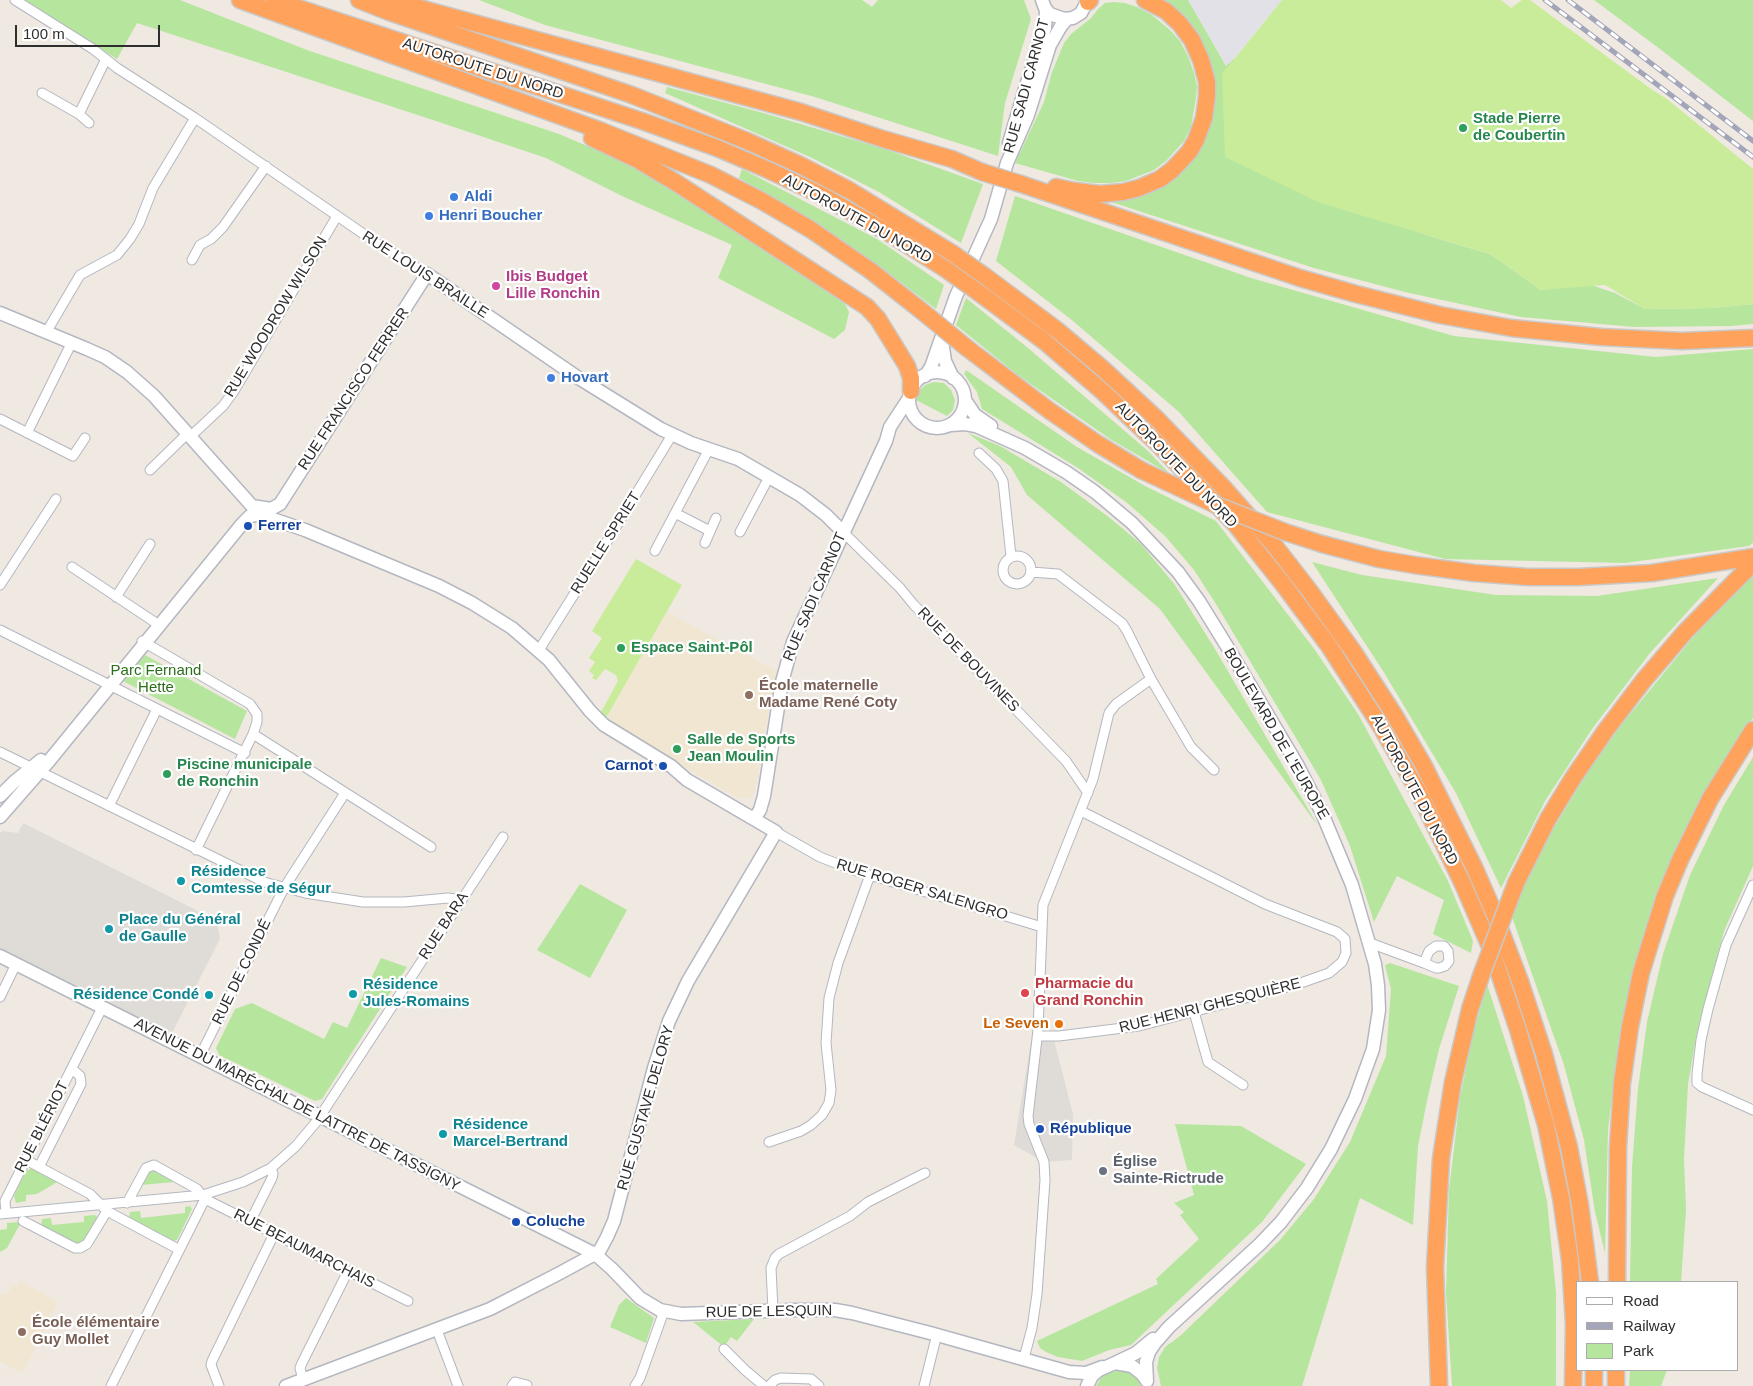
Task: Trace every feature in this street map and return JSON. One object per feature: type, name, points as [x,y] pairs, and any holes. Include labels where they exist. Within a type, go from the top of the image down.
[{"type":"highway","points":[[240,0],[649,149],[729,184],[818,234],[871,271],[967,348],[1050,411],[1098,444],[1141,470],[1216,505],[1277,529],[1322,544],[1372,557],[1434,568],[1490,575],[1579,577],[1652,573],[1753,557]]},
{"type":"highway","name":"AUTOROUTE DU NORD","points":[[274,0],[642,121],[717,148],[786,178],[829,200],[887,232],[944,268],[1044,341],[1102,391],[1157,443],[1236,525],[1330,646],[1380,725],[1418,791],[1462,882],[1491,949],[1544,1117],[1559,1189],[1570,1260],[1574,1324],[1572,1386]]},
{"type":"highway","name":"AUTOROUTE DU NORD","points":[[359,0],[632,95],[739,137],[841,186],[952,253],[1057,330],[1102,368],[1157,419],[1223,486],[1297,574],[1348,643],[1395,716],[1428,774],[1475,869],[1496,915],[1523,990],[1549,1072],[1569,1148],[1580,1204],[1590,1281]]},
{"type":"highway","points":[[390,0],[801,112],[883,139],[983,168],[1300,278],[1440,315],[1528,330],[1601,337],[1682,341],[1753,338]]},
{"type":"highway","points":[[1022,181],[1075,192],[1100,194],[1123,192],[1139,188],[1160,179],[1172,170],[1189,152],[1200,134],[1206,110],[1207,89],[1204,67],[1196,47],[1184,29],[1166,11],[1145,0]]},
{"type":"highway","points":[[454,78],[638,160],[695,194],[860,302],[878,319],[907,366],[911,378],[910,394]]},
{"type":"highway","points":[[1439,1386],[1435,1267],[1441,1158],[1453,1082],[1470,1009],[1482,972],[1516,883],[1548,819],[1606,730],[1661,660],[1722,593],[1753,563]]},
{"type":"highway","points":[[1617,1281],[1618,1147],[1622,1091],[1630,1027],[1641,973],[1651,937],[1680,860],[1710,799],[1753,730]]},
{"type":"highway","points":[[1594,1371],[1594,1386]]},
{"type":"highway","points":[[1616,1371],[1616,1386]]},
{"type":"street","name":"RUE LOUIS BRAILLE","points":[[15,0],[195,118],[381,246],[428,274],[577,377],[672,435],[738,459],[807,499],[844,532]]},
{"type":"street","name":"RUE SADI CARNOT","points":[[925,376],[931,367],[956,296],[991,219],[1007,163],[1028,115],[1050,45],[1067,19],[1081,13],[1089,1]]},
{"type":"street","points":[[1044,5],[1056,17],[1067,19]]},
{"type":"street","name":"RUE SADI CARNOT","points":[[1007,163],[1011,135],[1045,28],[1044,5]]},
{"type":"street","points":[[79,114],[106,59]]},
{"type":"street","points":[[42,93],[79,114],[89,123]]},
{"type":"street","points":[[47,331],[80,275],[116,255],[130,239],[139,224],[153,188],[195,118]]},
{"type":"street","points":[[192,260],[200,245],[211,239],[223,228],[266,166]]},
{"type":"street","name":"RUE WOODROW WILSON","points":[[150,470],[222,406],[234,390],[337,216]]},
{"type":"street","name":"RUE FRANCISCO FERRER","points":[[280,504],[428,274]]},
{"type":"street","name":"RUE ROGER SALENGRO","points":[[0,313],[72,342],[104,357],[127,372],[154,396],[256,510],[273,521],[305,530]]},
{"type":"street","name":"RUE SADI CARNOT","points":[[943,333],[944,357],[953,378]]},
{"type":"street","points":[[27,433],[72,342]]},
{"type":"street","points":[[936,373],[945,374],[953,378],[962,389],[964,400],[962,413],[951,424],[934,428],[921,423],[911,412],[910,394],[917,381],[925,376],[936,373]]},
{"type":"street","name":"RUE SADI CARNOT","points":[[754,819],[760,810],[764,796],[778,703],[788,657],[800,626],[892,424],[904,408],[910,394]]},
{"type":"street","name":"BOULEVARD DE L'EUROPE","points":[[964,400],[977,417],[1084,484],[1124,516],[1161,552],[1193,592],[1292,756],[1322,813],[1350,878],[1370,943],[1380,1002],[1377,1029],[1373,1049],[1360,1086],[1336,1138],[1315,1175],[1281,1222],[1260,1244],[1169,1327]]},
{"type":"street","points":[[0,419],[73,456],[85,438]]},
{"type":"street","name":"RUE SADI CARNOT","points":[[886,440],[901,425],[921,423]]},
{"type":"street","name":"BOULEVARD DE L'EUROPE","points":[[951,424],[973,425],[1025,448]]},
{"type":"street","name":"RUELLE SPRIET","points":[[539,650],[672,435]]},
{"type":"street","points":[[655,551],[709,449]]},
{"type":"street","points":[[979,453],[996,469],[1003,481],[1011,556]]},
{"type":"street","points":[[740,532],[769,477]]},
{"type":"street","points":[[0,585],[56,499]]},
{"type":"street","points":[[0,818],[36,769],[157,624],[243,513],[271,509],[280,504]]},
{"type":"street","name":"RUE ROGER SALENGRO","points":[[280,504],[279,513],[282,518],[305,530],[451,592],[502,621],[539,650],[554,665],[590,711],[604,725],[671,766],[687,780],[776,832],[829,861],[1042,927]]},
{"type":"street","points":[[675,512],[710,531]]},
{"type":"street","points":[[705,542],[716,518]]},
{"type":"street","name":"RUE DE BOUVINES","points":[[844,532],[1066,761],[1088,793]]},
{"type":"street","points":[[116,597],[150,544]]},
{"type":"street","points":[[1018,555],[1024,557],[1030,565],[1031,572],[1021,584],[1008,582],[1003,574],[1004,562],[1011,556],[1018,555]]},
{"type":"street","points":[[72,567],[157,624]]},
{"type":"street","points":[[1031,572],[1058,574],[1122,623],[1151,680],[1191,746],[1214,770]]},
{"type":"street","points":[[0,630],[245,753]]},
{"type":"street","points":[[142,641],[250,704],[257,714],[257,722],[245,753],[196,850]]},
{"type":"street","points":[[1024,1358],[1032,1328],[1037,1294],[1045,1180],[1044,1162],[1029,1124],[1028,1116],[1038,1036],[1042,911],[1045,899],[1088,793],[1109,713],[1116,704],[1151,680]]},
{"type":"street","points":[[109,806],[157,710]]},
{"type":"street","points":[[253,734],[431,847]]},
{"type":"street","points":[[0,752],[264,882],[327,897],[363,902],[404,902],[448,898],[461,900]]},
{"type":"street","points":[[0,796],[14,782],[36,769]]},
{"type":"street","name":"RUE DE CONDÉ","points":[[200,1056],[284,888],[345,793]]},
{"type":"street","name":"RUE HENRI GHESQUIÈRE","points":[[1038,1036],[1059,1036],[1114,1030],[1161,1021],[1315,979],[1335,970],[1345,958],[1346,943],[1336,932],[1265,904],[1081,811]]},
{"type":"street","name":"RUE GUSTAVE DELORY","points":[[594,1254],[604,1244],[614,1222],[654,1068],[681,994],[776,832]]},
{"type":"street","name":"RUE BARA","points":[[3,1214],[104,1208],[127,1203],[204,1197],[243,1182],[271,1168],[296,1146],[320,1116],[503,838]]},
{"type":"street","points":[[769,1142],[796,1133],[811,1125],[820,1119],[829,1103],[831,1090],[826,1043],[829,998],[838,963],[870,875]]},
{"type":"street","points":[[1753,886],[1726,945],[1701,1040],[1697,1074],[1697,1083],[1702,1087],[1753,1110]]},
{"type":"street","points":[[1370,943],[1424,963]]},
{"type":"street","name":"AVENUE DU MARÉCHAL DE LATTRE DE TASSIGNY","points":[[0,956],[594,1254]]},
{"type":"street","points":[[0,997],[16,964]]},
{"type":"street","name":"RUE BLÉRIOT","points":[[3,1214],[5,1201],[102,1008]]},
{"type":"street","points":[[1194,1012],[1208,1062],[1243,1084]]},
{"type":"street","name":"RUE BLÉRIOT","points":[[39,1167],[81,1084],[80,1076],[72,1069]]},
{"type":"street","points":[[26,1160],[90,1194],[104,1208],[178,1249]]},
{"type":"street","name":"RUE BEAUMARCHAIS","points":[[127,1203],[146,1168],[151,1164],[197,1189],[204,1197],[250,1222],[408,1301]]},
{"type":"street","points":[[250,1222],[272,1178],[271,1168]]},
{"type":"street","points":[[773,1310],[771,1268],[779,1254],[850,1216],[868,1202],[924,1173]]},
{"type":"street","points":[[111,1386],[204,1197]]},
{"type":"street","points":[[24,1221],[76,1248],[80,1248],[87,1244],[104,1208]]},
{"type":"street","points":[[219,1386],[211,1364],[212,1360],[274,1234]]},
{"type":"street","points":[[286,1386],[490,1309],[594,1254]]},
{"type":"street","name":"RUE DE LESQUIN","points":[[594,1254],[612,1269],[640,1298],[654,1308],[664,1311],[681,1314],[820,1309],[843,1311],[937,1334],[1069,1372],[1080,1373],[1106,1366]]},
{"type":"street","points":[[303,1380],[300,1368],[302,1363],[348,1271]]},
{"type":"street","points":[[635,1386],[640,1378],[664,1311]]},
{"type":"street","points":[[1087,1386],[1092,1376],[1106,1366],[1136,1353],[1169,1327]]},
{"type":"street","points":[[1148,1384],[1145,1367],[1147,1355],[1169,1327]]},
{"type":"street","points":[[437,1330],[458,1386]]},
{"type":"street","points":[[924,1386],[937,1334]]},
{"type":"street","points":[[724,1349],[764,1386]]},
{"type":"street","points":[[1106,1366],[1124,1364],[1132,1366],[1139,1371],[1148,1384]]},
{"type":"street","name":"RUE DE LESQUIN","points":[[1048,1365],[1068,1376],[1079,1386]]},
{"type":"street","points":[[770,1386],[775,1380],[781,1378],[811,1379],[819,1386]]},
{"type":"street","points":[[512,1386],[515,1382],[527,1384],[526,1386]]},
{"type":"shaded area","points":[[1188,0],[1282,0],[1227,67]]},
{"type":"shaded area","points":[[667,612],[776,671],[755,790],[750,798],[736,797],[613,725],[606,718]]},
{"type":"shaded area","name":"Place du Général de Gaulle","points":[[23,823],[212,918],[217,924],[220,939],[170,1037],[0,951],[0,833],[3,831],[18,833]]},
{"type":"shaded area","points":[[1054,1040],[1073,1114],[1072,1160],[1044,1162],[1014,1145],[1031,1041]]},
{"type":"shaded area","name":"École élémentaire Guy Mollet","points":[[20,1281],[58,1302],[23,1373],[0,1362],[0,1292],[7,1295],[12,1285],[17,1287]]},
{"type":"green space","points":[[23,0],[180,0],[307,50],[559,134],[606,154],[667,186],[843,300],[849,312],[845,330],[834,339],[718,278],[732,245],[624,197],[546,158],[137,23],[117,59]]},
{"type":"green space","points":[[479,0],[862,0],[872,7],[878,0],[1024,0],[1031,19],[1005,103],[998,156],[815,97],[545,25]]},
{"type":"green space","points":[[1157,0],[1188,0],[1226,66],[1234,59],[1394,224],[1490,254],[1541,290],[1585,283],[1615,293],[1645,309],[1712,308],[1753,304],[1753,324],[1635,327],[1521,317],[1405,292],[1314,268],[1105,200],[1187,164],[1211,72]]},
{"type":"green space","name":"Stade Pierre de Coubertin","points":[[1282,0],[1501,0],[1511,8],[1522,0],[1530,0],[1667,99],[1753,169],[1753,304],[1712,308],[1645,309],[1605,285],[1541,290],[1490,254],[1320,203],[1225,157],[1222,74]]},
{"type":"green space","points":[[1594,0],[1753,0],[1753,121],[1656,46]]},
{"type":"green space","points":[[1114,2],[1137,7],[1152,15],[1180,41],[1188,56],[1197,86],[1191,127],[1184,141],[1166,161],[1154,170],[1126,181],[1111,183],[1078,181],[1015,163],[1044,102],[1052,72],[1064,43],[1071,34],[1090,19],[1105,3]]},
{"type":"green space","points":[[667,87],[888,150],[983,184],[961,243],[879,192],[810,157],[665,93]]},
{"type":"green space","points":[[742,169],[877,239],[944,285],[936,309],[878,265],[818,224],[739,178]]},
{"type":"green space","points":[[1015,196],[1251,278],[1454,336],[1656,357],[1753,349],[1753,543],[1749,546],[1625,563],[1445,559],[1267,512],[1179,412],[1073,321],[996,261]]},
{"type":"green space","points":[[966,298],[1028,348],[1148,451],[1170,474],[1110,439],[1018,375],[956,325]]},
{"type":"green space","points":[[966,370],[1077,447],[1145,486],[1216,521],[1315,650],[1358,714],[1448,881],[1473,941],[1471,953],[1433,934],[1444,900],[1397,876],[1374,922],[1350,846],[1321,780],[1194,570],[1165,536],[1126,502],[1078,468],[982,409],[977,392],[964,374]]},
{"type":"green space","points":[[934,382],[944,383],[951,390],[955,400],[953,410],[947,416],[916,400],[919,391],[925,385]]},
{"type":"green space","points":[[968,433],[1000,446],[1061,482],[1110,518],[1141,544],[1175,585],[1215,649],[1318,826],[1160,609],[1027,495],[1011,467]]},
{"type":"green space","name":"Espace Saint-Pôl","points":[[636,559],[682,585],[606,718],[600,714],[618,681],[616,675],[605,669],[596,680],[592,678],[594,675],[589,671],[595,662],[589,658],[602,638],[592,631]]},
{"type":"green space","points":[[1312,562],[1362,575],[1496,595],[1597,596],[1718,578],[1650,653],[1592,729],[1545,801],[1501,888],[1456,793],[1385,674]]},
{"type":"green space","points":[[1753,574],[1753,718],[1735,742],[1690,820],[1657,891],[1634,965],[1619,1038],[1608,1130],[1605,1253],[1595,1212],[1584,1140],[1564,1065],[1511,914],[1541,849],[1589,770],[1622,724],[1709,618]]},
{"type":"green space","name":"Parc Fernand Hette","points":[[145,655],[247,711],[235,739],[123,681]]},
{"type":"green space","points":[[1753,757],[1753,866],[1724,931],[1697,1032],[1688,1084],[1684,1159],[1686,1210],[1681,1281],[1630,1281],[1632,1167],[1638,1089],[1647,1022],[1663,954],[1690,875],[1724,805]]},
{"type":"green space","points":[[580,884],[627,910],[590,978],[537,950]]},
{"type":"green space","points":[[381,958],[407,967],[322,1099],[315,1101],[219,1055],[216,1048],[235,1009],[252,1003],[324,1039],[333,1022],[347,1028]]},
{"type":"green space","points":[[1390,963],[1459,986],[1439,1049],[1418,1146],[1413,1225],[1360,1198],[1302,1386],[1161,1386],[1157,1368],[1159,1357],[1165,1347],[1180,1336],[1280,1240],[1314,1199],[1350,1142],[1386,1056],[1391,989],[1385,965]]},
{"type":"green space","points":[[1487,984],[1523,1096],[1547,1201],[1556,1293],[1556,1386],[1452,1386],[1446,1293],[1449,1190],[1460,1098],[1472,1038]]},
{"type":"green space","points":[[1175,1124],[1241,1126],[1306,1164],[1262,1222],[1131,1345],[1109,1350],[1082,1361],[1058,1357],[1046,1352],[1040,1348],[1037,1341],[1158,1284],[1156,1279],[1199,1239],[1180,1215],[1184,1212],[1174,1203],[1194,1195]]},
{"type":"green space","points":[[32,1168],[59,1181],[37,1194],[26,1195],[26,1201],[16,1203],[14,1196],[26,1171]]},
{"type":"green space","points":[[153,1170],[174,1182],[141,1185],[149,1171]]},
{"type":"green space","points":[[190,1206],[192,1209],[177,1240],[174,1241],[129,1218],[130,1212],[140,1211],[141,1218],[185,1213],[185,1207]]},
{"type":"green space","points":[[95,1215],[97,1217],[85,1242],[77,1245],[41,1226],[42,1219],[51,1218],[52,1225],[84,1222],[84,1216]]},
{"type":"green space","points":[[19,1222],[20,1224],[7,1248],[0,1252],[0,1230],[7,1229],[7,1223]]},
{"type":"green space","points":[[626,1298],[654,1318],[646,1343],[610,1327],[619,1305]]},
{"type":"green space","points":[[754,1319],[737,1341],[731,1337],[724,1347],[693,1322]]},
{"type":"green space","points":[[1124,1371],[1131,1374],[1141,1386],[1096,1386],[1102,1377],[1109,1372]]},
{"type":"green space","points":[[1630,1371],[1667,1371],[1661,1386],[1629,1386]]},
{"type":"railway","points":[[1545,0],[1753,157]]},
{"type":"railway","points":[[1568,0],[1753,141]]},
{"type":"place","name":"Stade Pierre de Coubertin","points":[[1463,128]]},
{"type":"place","name":"Aldi","points":[[454,197]]},
{"type":"place","name":"Henri Boucher","points":[[429,216]]},
{"type":"place","name":"Ibis Budget Lille Ronchin","points":[[496,286]]},
{"type":"place","name":"Hovart","points":[[551,378]]},
{"type":"place","name":"Ferrer","points":[[248,526]]},
{"type":"place","name":"Espace Saint-Pôl","points":[[621,648]]},
{"type":"place","name":"École maternelle Madame René Coty","points":[[749,695]]},
{"type":"place","name":"Salle de Sports Jean Moulin","points":[[677,749]]},
{"type":"place","name":"Carnot","points":[[663,766]]},
{"type":"place","name":"Piscine municipale de Ronchin","points":[[167,774]]},
{"type":"place","name":"Résidence Comtesse de Ségur","points":[[181,881]]},
{"type":"place","name":"Place du Général de Gaulle","points":[[109,929]]},
{"type":"place","name":"Pharmacie du Grand Ronchin","points":[[1025,993]]},
{"type":"place","name":"Résidence Jules-Romains","points":[[353,994]]},
{"type":"place","name":"Résidence Condé","points":[[209,995]]},
{"type":"place","name":"Le Seven","points":[[1059,1024]]},
{"type":"place","name":"République","points":[[1040,1129]]},
{"type":"place","name":"Résidence Marcel-Bertrand","points":[[443,1134]]},
{"type":"place","name":"Église Sainte-Rictrude","points":[[1103,1171]]},
{"type":"place","name":"Coluche","points":[[516,1222]]},
{"type":"place","name":"École élémentaire Guy Mollet","points":[[22,1332]]}]
